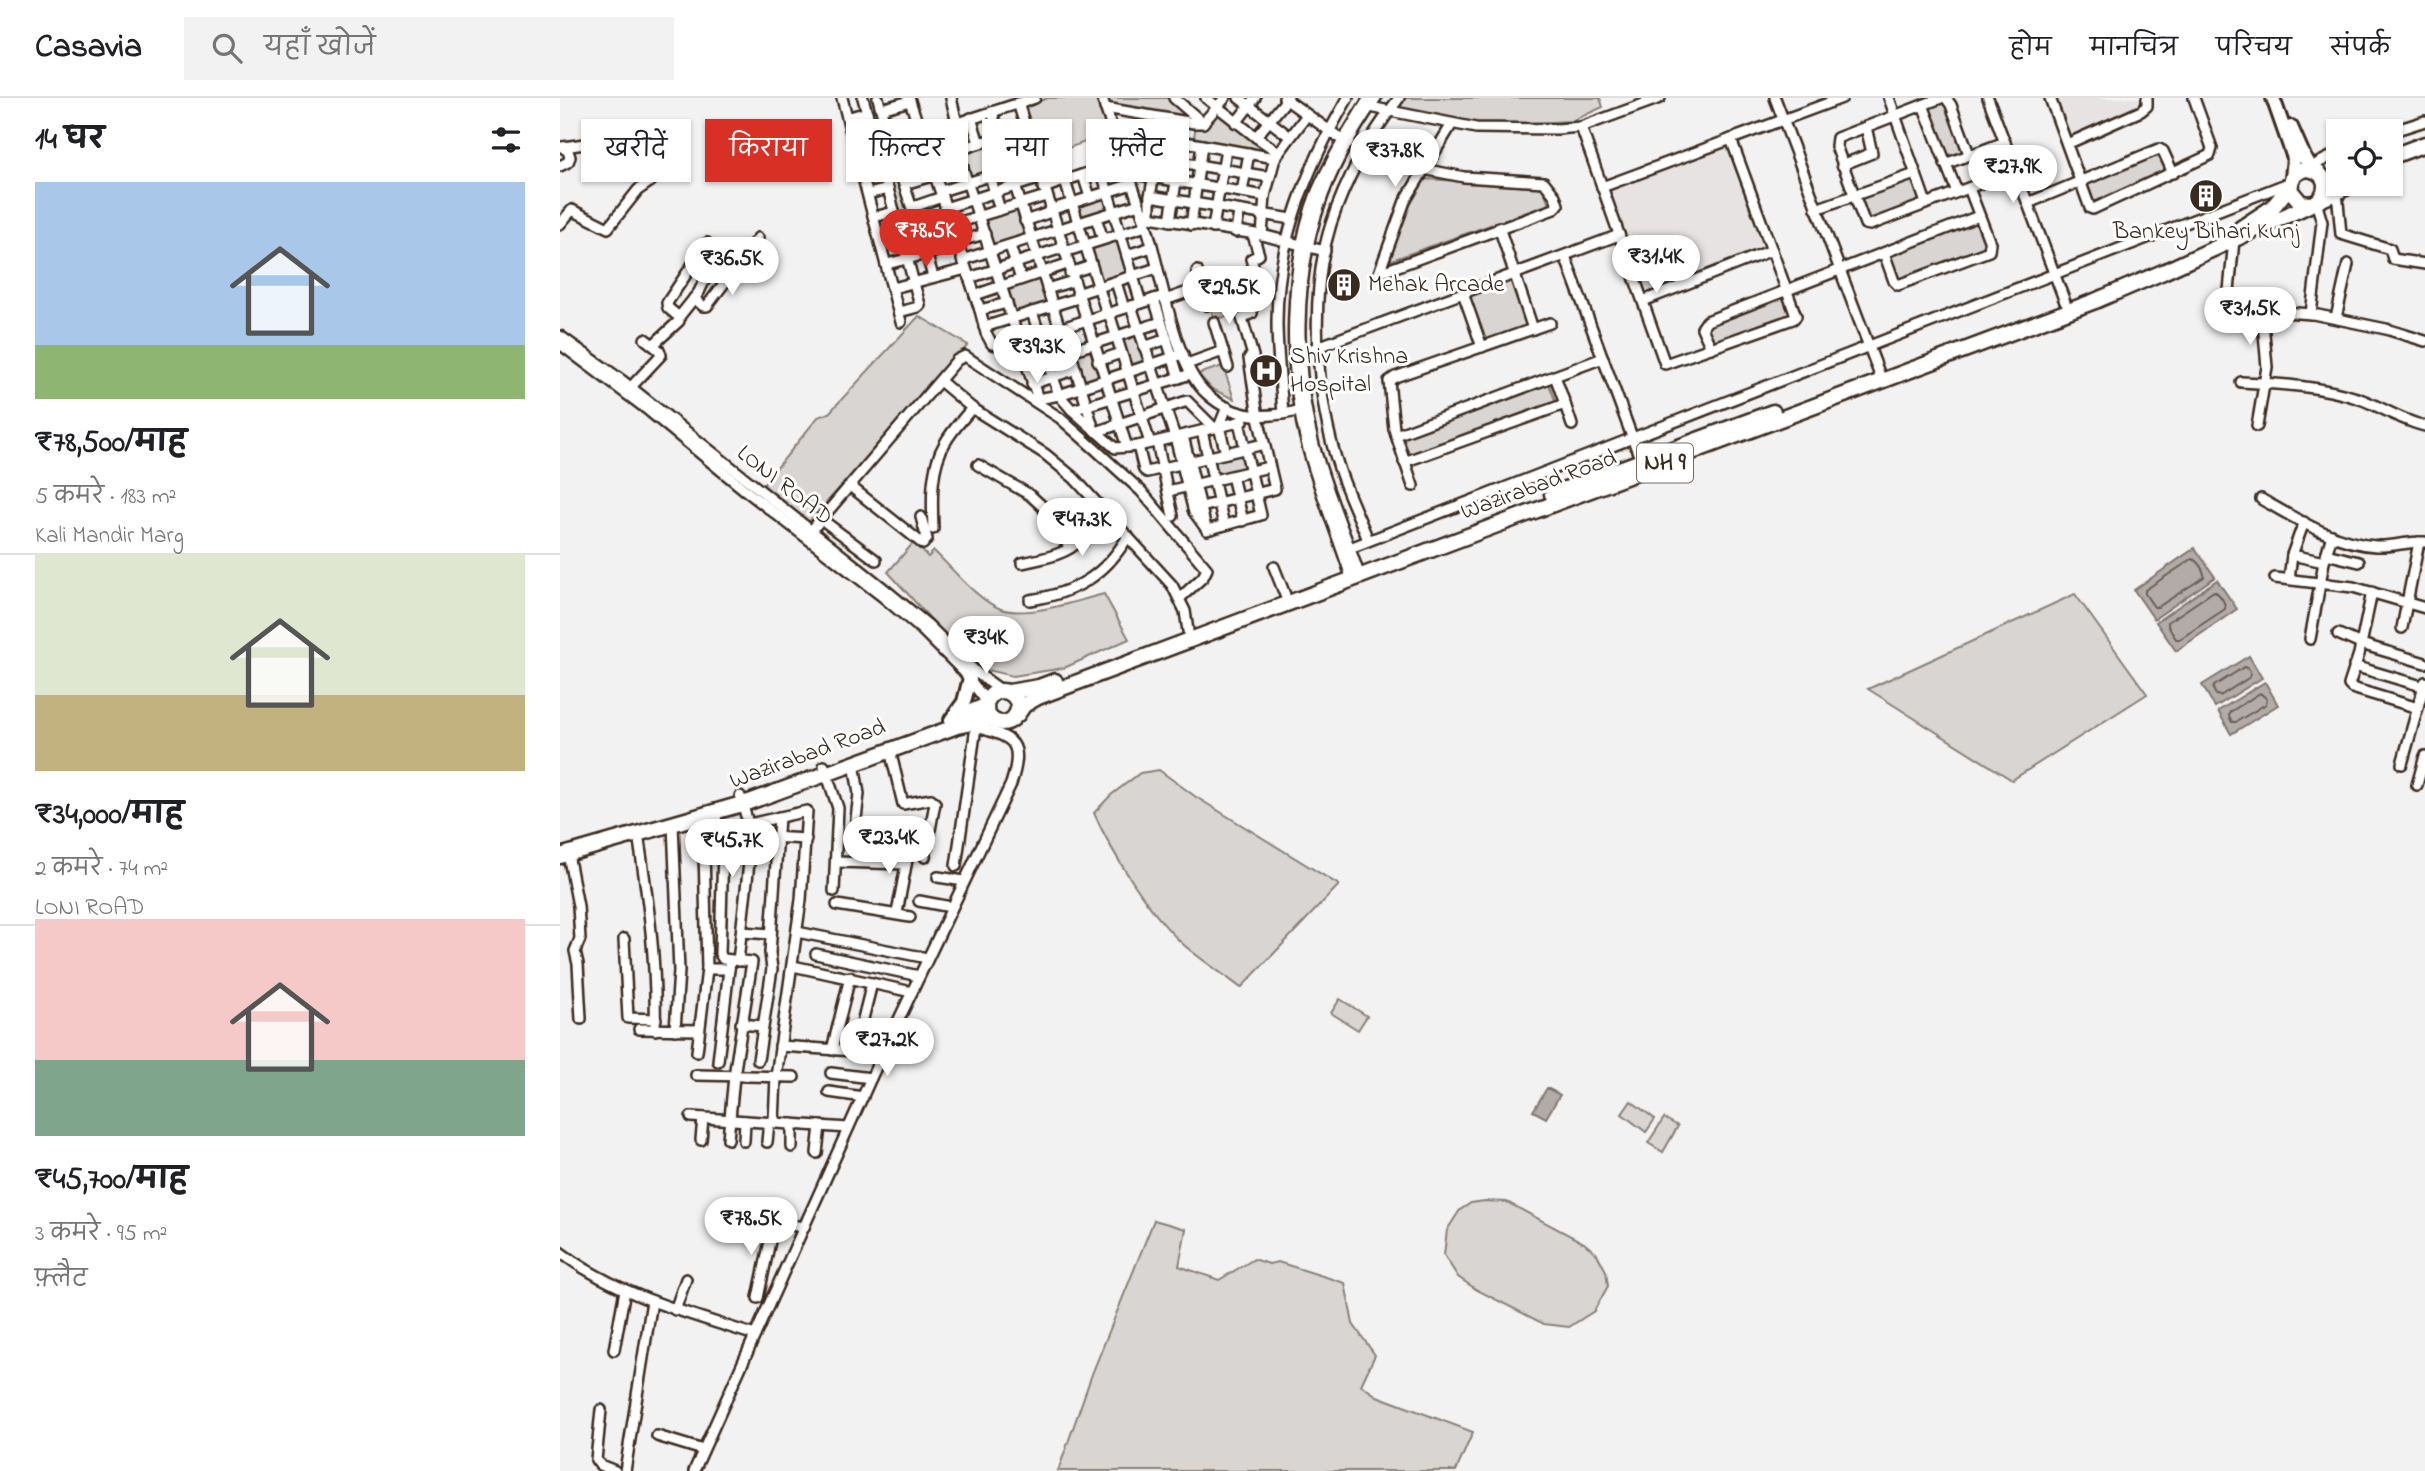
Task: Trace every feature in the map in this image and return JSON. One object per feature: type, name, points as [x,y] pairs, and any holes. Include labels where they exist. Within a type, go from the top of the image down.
[{"type":"highway","points":[[2403,152],[2425,144]]},
{"type":"highway","points":[[2403,162],[2425,154]]},
{"type":"highway","points":[[2316,171],[2326,187],[2315,202],[2296,200],[2291,182],[2301,170],[2316,171],[2326,176]]},
{"type":"highway","name":"Wazirabad Road","points":[[1005,691],[1039,687],[1285,595],[1355,574],[1881,377],[2247,225],[2273,207],[2291,182]]},
{"type":"highway","name":"Wazirabad Road","points":[[1017,715],[1024,705],[1038,697],[1641,461],[2095,301],[2234,240],[2315,202],[2326,194]]},
{"type":"highway","points":[[1005,691],[1018,702],[1017,715],[1006,723],[996,723],[988,709],[991,695],[1005,691]]},
{"type":"highway","name":"Wazirabad Road","points":[[563,853],[741,800],[826,770],[950,720],[988,709]]},
{"type":"highway","name":"Wazirabad Road","points":[[826,770],[854,764],[971,725],[988,709]]},
{"type":"highway","name":"Wazirabad Road","points":[[563,853],[715,812],[741,800]]},
{"type":"main road","points":[[2279,98],[2301,150],[2316,171]]},
{"type":"main road","points":[[2279,98],[2294,158],[2291,182]]},
{"type":"main road","points":[[950,720],[964,702],[970,674]]},
{"type":"street","points":[[842,98],[847,118],[867,112]]},
{"type":"street","points":[[863,98],[869,119]]},
{"type":"street","points":[[878,98],[884,119]]},
{"type":"street","points":[[951,98],[953,119]]},
{"type":"street","points":[[968,119],[1035,98]]},
{"type":"street","points":[[1102,98],[1110,119]]},
{"type":"street","points":[[1174,98],[1198,123]]},
{"type":"street","points":[[1185,108],[1193,98]]},
{"type":"street","points":[[1206,98],[1277,155]]},
{"type":"street","points":[[1224,98],[1198,123],[1190,143],[1277,155]]},
{"type":"street","points":[[1239,98],[1252,102],[1267,121],[1289,136]]},
{"type":"street","points":[[1283,414],[1277,322],[1286,240],[1292,219],[1329,131],[1348,98]]},
{"type":"street","points":[[1355,574],[1310,456],[1294,324],[1305,246],[1318,191],[1369,103],[1376,98]]},
{"type":"street","points":[[1368,540],[1340,471],[1330,434],[1318,348],[1318,311],[1330,227],[1352,171],[1399,98]]},
{"type":"street","points":[[1369,103],[1388,112],[1452,124],[1476,128],[1516,129],[1581,127],[1659,98]]},
{"type":"street","points":[[1774,98],[1881,377]]},
{"type":"street","points":[[1602,187],[1842,98]]},
{"type":"street","points":[[1889,98],[1926,203]]},
{"type":"street","points":[[1969,154],[1951,104],[1943,98],[1837,138],[1836,146],[1867,225],[2016,170]]},
{"type":"street","points":[[1989,98],[2065,302]]},
{"type":"street","points":[[2050,98],[2090,208],[2093,209],[2208,158],[2212,152],[2194,98]]},
{"type":"street","points":[[2067,144],[2141,111],[2147,106],[2147,98]]},
{"type":"street","points":[[881,109],[909,99],[916,119]]},
{"type":"street","points":[[1256,137],[1286,99],[1346,143]]},
{"type":"street","points":[[1236,122],[1252,102]]},
{"type":"street","points":[[1018,103],[1022,119]]},
{"type":"street","points":[[1923,105],[1957,192]]},
{"type":"street","points":[[1105,108],[1169,119]]},
{"type":"street","points":[[1118,119],[1120,111]]},
{"type":"street","points":[[992,112],[994,119]]},
{"type":"street","points":[[1143,119],[1144,115]]},
{"type":"street","points":[[1197,508],[1275,489],[1258,417],[1249,358],[1253,356],[1242,318],[1252,313],[1245,297],[1251,293],[1248,276],[1255,272],[1251,258],[1259,255],[1257,235],[1265,215],[1269,177],[1277,155],[1307,115]]},
{"type":"street","points":[[971,118],[979,143]]},
{"type":"street","points":[[2403,128],[2425,121]]},
{"type":"street","points":[[1189,122],[1198,123]]},
{"type":"street","points":[[1423,169],[1464,177],[1541,181],[1549,186],[1557,201],[1557,207],[1379,273],[1399,215],[1423,169],[1452,124]]},
{"type":"street","points":[[1581,127],[1665,364],[1795,318],[1788,289],[1731,139]]},
{"type":"street","points":[[1842,165],[1872,153],[1866,127]]},
{"type":"street","points":[[560,224],[572,210],[608,228],[638,190],[650,182],[653,176],[651,144],[643,136],[561,147]]},
{"type":"street","points":[[968,146],[982,142]]},
{"type":"street","points":[[1945,164],[2005,142]]},
{"type":"street","points":[[1191,225],[1202,145]]},
{"type":"street","points":[[560,166],[568,162],[570,156],[568,151],[561,147]]},
{"type":"street","points":[[1213,228],[1226,149]]},
{"type":"street","points":[[2028,203],[2159,149],[2163,151],[2173,173]]},
{"type":"street","points":[[1242,192],[1250,153]]},
{"type":"street","points":[[2316,171],[2318,163],[2326,159]]},
{"type":"street","points":[[1189,164],[1269,177]]},
{"type":"street","points":[[1072,179],[1086,174]]},
{"type":"street","points":[[1816,209],[1915,174]]},
{"type":"street","points":[[1083,175],[1090,197]]},
{"type":"street","points":[[912,207],[982,179]]},
{"type":"street","points":[[864,182],[900,317],[920,307],[886,182]]},
{"type":"street","points":[[911,182],[904,184],[933,278]]},
{"type":"street","points":[[937,182],[988,338],[997,346],[1141,303],[1202,288]]},
{"type":"street","points":[[992,182],[1000,210]]},
{"type":"street","points":[[1014,182],[1095,431]]},
{"type":"street","points":[[1041,182],[1127,447]]},
{"type":"street","points":[[945,208],[1015,186],[1043,187],[1061,182]]},
{"type":"street","points":[[1065,182],[1107,314],[1163,468],[1173,516]]},
{"type":"street","points":[[1105,182],[1141,303]]},
{"type":"street","points":[[1146,220],[1153,182]]},
{"type":"street","points":[[1170,221],[1176,182]]},
{"type":"street","points":[[1181,182],[1265,197]]},
{"type":"street","points":[[1350,548],[2291,182]]},
{"type":"street","points":[[968,183],[1039,400],[1173,358],[1185,359],[1223,351]]},
{"type":"street","points":[[1025,221],[1132,184],[1146,220],[1157,268],[1161,322],[1179,378]]},
{"type":"street","points":[[881,240],[1020,204],[1043,187]]},
{"type":"street","points":[[1884,254],[1898,285],[1985,253],[1991,245],[1969,188]]},
{"type":"street","points":[[868,194],[888,189]]},
{"type":"street","points":[[1150,196],[1292,219]]},
{"type":"street","points":[[2339,196],[2342,234],[2390,249],[2393,259],[2425,264]]},
{"type":"street","points":[[2311,314],[2321,231],[2321,214],[2315,202]]},
{"type":"street","points":[[966,269],[991,251],[1139,204]]},
{"type":"street","points":[[874,217],[894,212]]},
{"type":"street","points":[[1236,232],[1239,212]]},
{"type":"street","points":[[1711,348],[1702,328],[1707,321],[1979,216]]},
{"type":"street","points":[[1096,218],[1103,239]]},
{"type":"street","points":[[893,288],[966,269],[996,269],[1121,234],[1146,220],[1170,221],[1286,240],[1325,251]]},
{"type":"street","points":[[1499,228],[1533,328]]},
{"type":"street","points":[[887,264],[927,254],[985,234]]},
{"type":"street","points":[[1298,355],[1619,235]]},
{"type":"street","points":[[694,298],[707,306],[758,238]]},
{"type":"street","points":[[2234,240],[2229,305],[2238,310],[2336,318],[2425,341]]},
{"type":"street","points":[[678,317],[667,307],[667,303],[707,243]]},
{"type":"street","points":[[1010,246],[1021,279]]},
{"type":"street","points":[[1127,255],[1152,247]]},
{"type":"street","points":[[1643,301],[1773,250]]},
{"type":"street","points":[[1565,256],[1641,461]]},
{"type":"street","points":[[2336,318],[2348,264]]},
{"type":"street","points":[[1047,289],[1070,273],[1091,266]]},
{"type":"street","points":[[984,327],[1053,306],[1098,287],[1157,268]]},
{"type":"street","points":[[1197,271],[1208,305]]},
{"type":"street","points":[[975,295],[1042,272],[1070,273]]},
{"type":"street","points":[[631,387],[661,355],[649,342],[678,323],[678,317],[694,298],[707,275]]},
{"type":"street","points":[[1116,282],[1138,329],[1164,408],[1179,437],[1197,508],[1196,517],[1206,530],[1261,515],[1239,422]]},
{"type":"street","points":[[1463,293],[1482,347]]},
{"type":"street","points":[[1161,298],[1191,374],[1209,396],[1227,407],[1258,417]]},
{"type":"street","points":[[980,310],[1007,303]]},
{"type":"street","points":[[2257,426],[2267,368],[2262,311]]},
{"type":"street","points":[[1032,312],[1059,394],[1072,410],[1115,448],[1138,446],[1303,409]]},
{"type":"street","points":[[1027,366],[1161,322]]},
{"type":"street","points":[[1214,322],[1228,367]]},
{"type":"street","points":[[1413,486],[1396,435],[1389,381],[1549,323]]},
{"type":"street","name":"LONI ROAD","points":[[560,336],[631,387],[885,594]]},
{"type":"street","points":[[1144,347],[1167,339]]},
{"type":"street","name":"LONI ROAD","points":[[560,344],[649,411],[745,490],[928,625],[970,674]]},
{"type":"street","points":[[1098,361],[1121,353]]},
{"type":"street","points":[[811,531],[957,360],[969,357],[1060,418],[1141,491],[1207,569],[1203,577],[1180,598]]},
{"type":"street","points":[[1396,435],[1603,358]]},
{"type":"street","points":[[1032,384],[1076,369]]},
{"type":"street","points":[[1072,410],[1191,374]]},
{"type":"street","points":[[1555,376],[1572,425]]},
{"type":"street","points":[[940,381],[972,408],[1053,460],[1074,478],[1166,576],[1180,598],[1188,631]]},
{"type":"street","points":[[2241,382],[2317,387],[2361,400],[2425,426]]},
{"type":"street","points":[[1095,431],[1187,401],[1217,428],[1226,453]]},
{"type":"street","points":[[1404,462],[1565,404]]},
{"type":"street","points":[[1217,428],[1227,407]]},
{"type":"street","points":[[933,529],[933,481],[940,453],[972,408]]},
{"type":"street","points":[[1303,409],[1350,548],[1355,574]]},
{"type":"street","points":[[1202,431],[1224,525]]},
{"type":"street","points":[[1138,446],[1144,470],[1264,444]]},
{"type":"street","points":[[978,464],[1030,495],[1042,506],[1070,548]]},
{"type":"street","points":[[1168,491],[1269,467]]},
{"type":"street","points":[[1232,475],[1243,521]]},
{"type":"street","points":[[850,486],[923,544],[927,539],[921,517]]},
{"type":"street","points":[[2261,499],[2332,535],[2375,546],[2422,542],[2405,602],[2402,628]]},
{"type":"street","points":[[1022,563],[1051,557],[1070,548],[1085,535],[1097,504]]},
{"type":"street","points":[[821,519],[876,560]]},
{"type":"street","points":[[2289,579],[2292,555],[2304,522]]},
{"type":"street","points":[[2310,639],[2332,535]]},
{"type":"street","points":[[1030,600],[1067,591],[1098,574],[1117,555],[1128,536]]},
{"type":"street","points":[[2292,555],[2359,562]]},
{"type":"street","points":[[1274,567],[1285,595]]},
{"type":"street","points":[[2275,579],[2372,592],[2425,608]]},
{"type":"street","points":[[2372,592],[2361,645],[2349,681],[2352,688],[2417,708]]},
{"type":"street","points":[[2338,634],[2361,645],[2425,663]]},
{"type":"street","points":[[2354,666],[2425,685],[2402,764]]},
{"type":"street","points":[[970,674],[1005,691]]},
{"type":"street","points":[[970,674],[988,709]]},
{"type":"street","points":[[694,1471],[882,1053],[1011,784],[1017,759],[1016,747],[1007,737],[971,725],[956,866]]},
{"type":"street","points":[[890,750],[904,804],[932,799],[935,803],[925,857]]},
{"type":"street","points":[[2417,785],[2424,762]]},
{"type":"street","points":[[854,764],[859,794],[856,819]]},
{"type":"street","points":[[826,770],[838,808],[834,891]]},
{"type":"street","points":[[718,1061],[733,964],[742,932],[752,836],[741,800]]},
{"type":"street","points":[[749,824],[807,811],[793,966],[779,1046],[767,1142]]},
{"type":"street","points":[[715,812],[722,838],[723,859],[720,954],[721,958],[733,964]]},
{"type":"street","points":[[758,1060],[772,970],[770,953],[779,817]]},
{"type":"street","points":[[673,824],[679,971],[676,1030]]},
{"type":"street","points":[[638,834],[653,940],[655,1030]]},
{"type":"street","points":[[752,836],[806,839]]},
{"type":"street","points":[[897,913],[909,844]]},
{"type":"street","points":[[697,1052],[707,969],[704,851]]},
{"type":"street","points":[[563,853],[578,897],[580,939],[575,951],[581,1019]]},
{"type":"street","points":[[837,862],[906,864]]},
{"type":"street","points":[[937,877],[964,881]]},
{"type":"street","points":[[919,901],[951,907]]},
{"type":"street","points":[[837,905],[910,917]]},
{"type":"street","points":[[742,932],[771,934]]},
{"type":"street","points":[[797,932],[927,958]]},
{"type":"street","points":[[624,939],[628,1018],[656,1019]]},
{"type":"street","points":[[816,954],[919,976]]},
{"type":"street","points":[[707,969],[752,961],[741,1024],[728,1139]]},
{"type":"street","points":[[793,966],[912,992]]},
{"type":"street","points":[[832,1050],[850,977]]},
{"type":"street","points":[[855,1051],[872,983]]},
{"type":"street","points":[[741,1024],[762,1026]]},
{"type":"street","points":[[639,1030],[698,1030]]},
{"type":"street","points":[[779,1046],[882,1053]]},
{"type":"street","points":[[831,1073],[871,1078]]},
{"type":"street","points":[[696,1075],[794,1077]]},
{"type":"street","points":[[829,1092],[863,1097]]},
{"type":"street","points":[[691,1118],[848,1128]]},
{"type":"street","points":[[701,1140],[703,1118]]},
{"type":"street","points":[[744,1141],[745,1121]]},
{"type":"street","points":[[792,1124],[792,1147]]},
{"type":"street","points":[[817,1153],[820,1126]]},
{"type":"street","points":[[729,1216],[804,1227]]},
{"type":"street","points":[[758,1298],[774,1223]]},
{"type":"street","points":[[560,1252],[587,1271],[625,1290],[675,1310],[754,1335]]},
{"type":"street","points":[[675,1310],[686,1279]]},
{"type":"street","points":[[614,1350],[625,1290]]},
{"type":"street","points":[[625,1471],[652,1301]]},
{"type":"street","points":[[601,1410],[596,1460],[600,1465],[615,1471]]},
{"type":"street","points":[[657,1436],[703,1450]]},
{"type":"shaded area","points":[[1048,98],[1096,98],[1103,119],[1086,119],[1086,142],[1072,147],[1072,119],[1025,119],[1022,107]]},
{"type":"shaded area","points":[[1104,98],[1172,98],[1198,120],[1106,106]]},
{"type":"shaded area","points":[[1399,98],[1600,98],[1603,107],[1572,121],[1489,125],[1392,108]]},
{"type":"shaded area","points":[[2051,98],[2141,98],[2142,104],[2065,138]]},
{"type":"shaded area","points":[[1946,100],[1964,151],[1945,158],[1926,107]]},
{"type":"shaded area","points":[[1218,110],[1273,155],[1193,142],[1196,125]]},
{"type":"shaded area","points":[[1728,143],[1766,248],[1642,293],[1604,190]]},
{"type":"shaded area","points":[[982,144],[982,177],[969,181],[968,178],[968,148]]},
{"type":"shaded area","points":[[2160,151],[2169,172],[2088,208],[2081,185]]},
{"type":"shaded area","points":[[1912,178],[1921,202],[1865,223],[1856,198]]},
{"type":"shaded area","points":[[1423,179],[1542,185],[1549,204],[1389,261],[1404,218]]},
{"type":"shaded area","points":[[888,182],[901,182],[917,228],[901,233]]},
{"type":"shaded area","points":[[1107,193],[1113,212],[1081,221],[1075,203]]},
{"type":"shaded area","points":[[1019,206],[1028,236],[990,248],[981,218]]},
{"type":"shaded area","points":[[1978,222],[1988,247],[1896,282],[1886,256]]},
{"type":"shaded area","points":[[1120,236],[1131,275],[1100,285],[1088,246]]},
{"type":"shaded area","points":[[1041,275],[1050,305],[1012,317],[1003,287]]},
{"type":"shaded area","points":[[1513,279],[1529,326],[1485,342],[1468,295]]},
{"type":"shaded area","points":[[1784,295],[1791,314],[1710,344],[1703,325]]},
{"type":"shaded area","points":[[1230,299],[1234,312],[1230,316],[1214,319],[1210,304]]},
{"type":"shaded area","points":[[919,316],[968,345],[807,524],[759,490],[818,417],[829,413]]},
{"type":"shaded area","points":[[1137,330],[1148,364],[1129,370],[1118,336]]},
{"type":"shaded area","points":[[1091,345],[1102,378],[1084,384],[1073,351]]},
{"type":"shaded area","points":[[1223,366],[1234,399],[1212,389],[1198,374]]},
{"type":"shaded area","points":[[1549,384],[1556,403],[1408,458],[1401,438]]},
{"type":"shaded area","points":[[1245,452],[1249,470],[1215,478],[1210,460]]},
{"type":"shaded area","points":[[914,542],[928,557],[934,551],[974,592],[1001,609],[1038,610],[1104,594],[1129,639],[1064,668],[1013,676],[974,667],[888,572]]},
{"type":"shaded area","points":[[2075,594],[2147,694],[2012,780],[1868,689]]},
{"type":"shaded area","points":[[1159,770],[1196,797],[1339,885],[1241,988],[1185,946],[1159,919],[1122,865],[1094,813],[1111,795],[1140,773]]},
{"type":"shaded area","points":[[1340,999],[1367,1016],[1358,1030],[1331,1013]]},
{"type":"shaded area","points":[[1631,1101],[1655,1119],[1646,1132],[1622,1114]]},
{"type":"shaded area","points":[[1664,1118],[1678,1126],[1663,1152],[1648,1143]]},
{"type":"shaded area","points":[[1507,1202],[1584,1243],[1597,1254],[1606,1271],[1608,1286],[1594,1311],[1569,1327],[1544,1324],[1477,1290],[1458,1277],[1444,1255],[1447,1230],[1460,1210],[1471,1203]]},
{"type":"shaded area","points":[[1154,1220],[1186,1229],[1179,1266],[1219,1280],[1254,1259],[1269,1264],[1278,1262],[1345,1283],[1353,1324],[1375,1355],[1361,1385],[1377,1396],[1473,1432],[1456,1471],[1058,1471],[1092,1374]]},
{"type":"water","points":[[2195,548],[2215,577],[2154,619],[2134,590]]},
{"type":"water","points":[[2217,580],[2237,609],[2176,651],[2156,622]]},
{"type":"water","points":[[2249,656],[2262,678],[2215,707],[2202,685]]},
{"type":"water","points":[[2265,682],[2278,705],[2231,734],[2218,711]]},
{"type":"water","points":[[1547,1088],[1560,1095],[1546,1118],[1533,1111]]},
{"type":"place","name":"Bankey Bihari Kunj","points":[[2206,196]]},
{"type":"place","name":"Mehak Arcade","points":[[1344,285]]},
{"type":"place","name":"Shiv Krishna Hospital","points":[[1266,371]]}]
